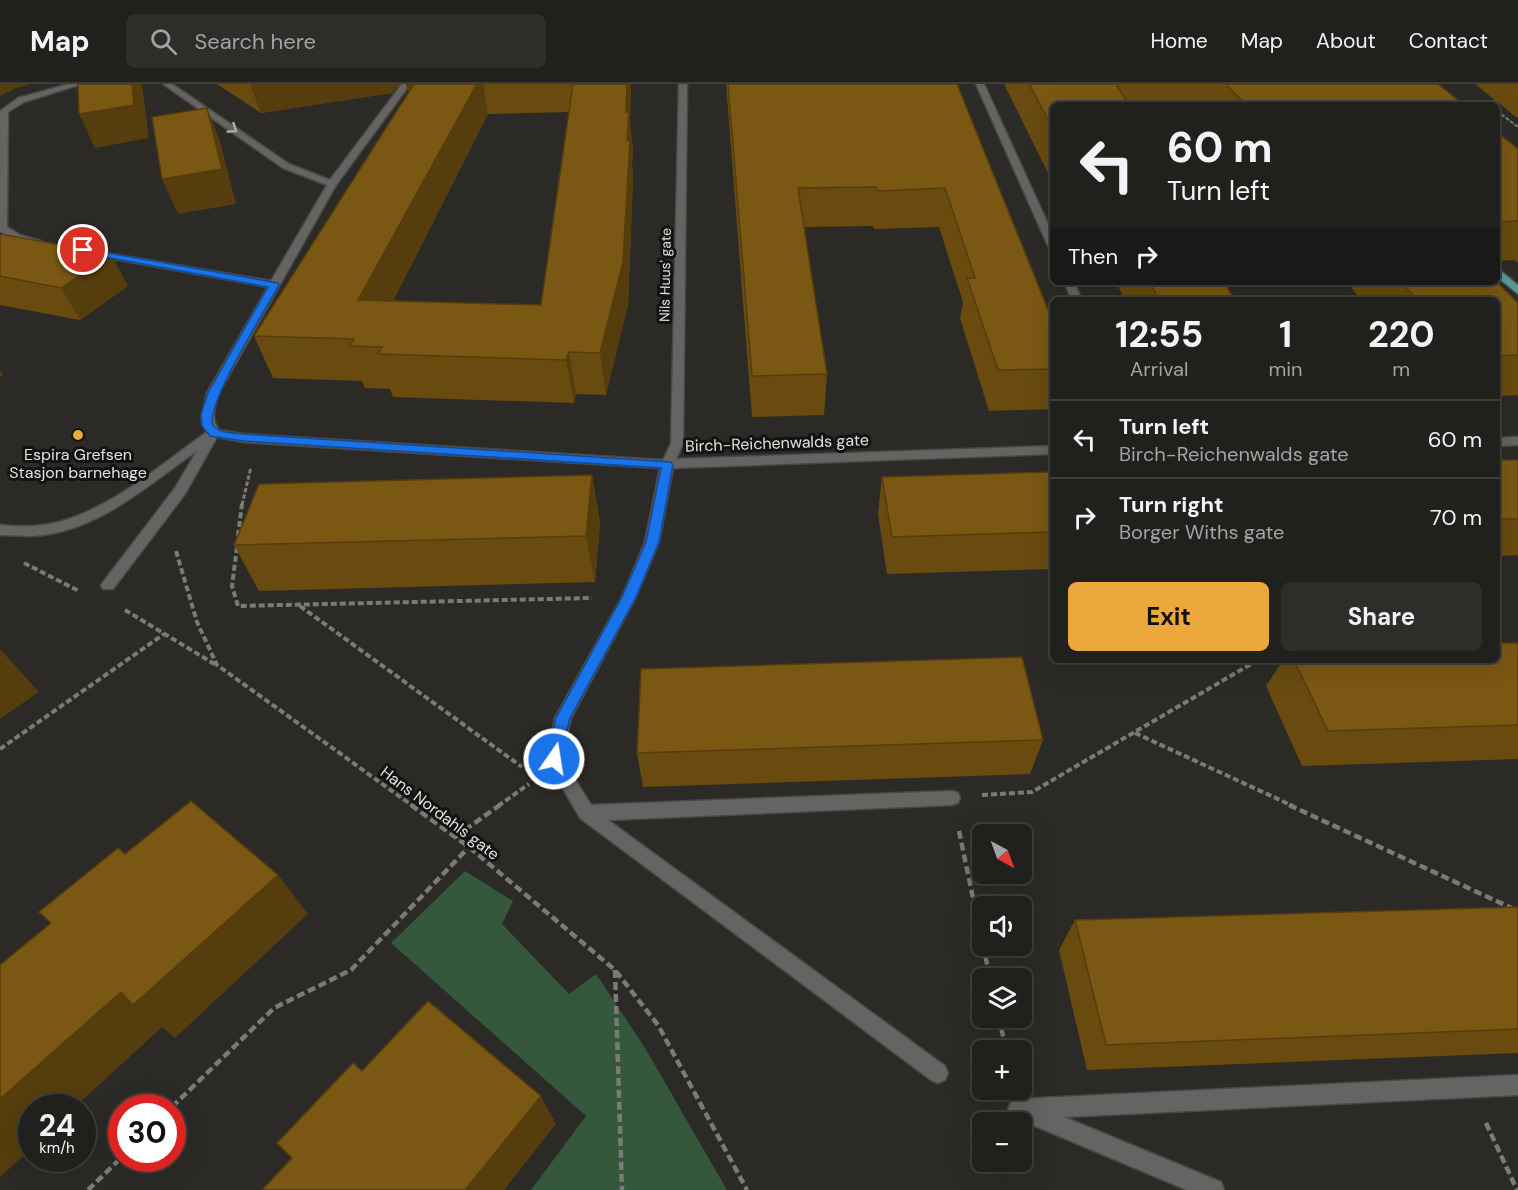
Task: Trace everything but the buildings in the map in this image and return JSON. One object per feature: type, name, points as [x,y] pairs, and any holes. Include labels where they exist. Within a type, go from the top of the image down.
[{"type":"main road","points":[[1500,274],[1518,291]]},
{"type":"street","points":[[52,244],[18,238],[2,228],[4,111],[7,103],[78,84]]},
{"type":"street","points":[[167,84],[286,166],[332,184]]},
{"type":"street","points":[[214,433],[208,426],[206,414],[213,393],[332,184],[406,84]]},
{"type":"street","name":"Nils Huus' gate","points":[[586,813],[554,759],[563,718],[629,597],[652,542],[667,465],[677,444],[683,84]]},
{"type":"street","points":[[980,84],[1050,239]]},
{"type":"street","points":[[86,251],[236,280],[274,285]]},
{"type":"street","points":[[0,530],[34,531],[72,523],[103,510],[125,498],[214,433]]},
{"type":"street","points":[[108,585],[180,491],[214,433]]},
{"type":"street","name":"Birch-Reichenwalds gate","points":[[214,433],[243,438],[667,465],[1050,450]]},
{"type":"street","points":[[1500,442],[1518,441]]},
{"type":"street","points":[[586,813],[952,798]]},
{"type":"street","points":[[586,813],[938,1072]]},
{"type":"street","points":[[1213,1190],[1018,1109],[1518,1085]]},
{"type":"path","points":[[1486,102],[1497,101]]},
{"type":"path","points":[[1500,113],[1518,127]]},
{"type":"path","points":[[251,466],[242,504],[232,586],[238,606],[629,597]]},
{"type":"path","name":"Hans Nordahls gate","points":[[179,543],[176,553],[197,622],[217,665],[469,847],[615,970],[658,1025],[747,1190]]},
{"type":"path","points":[[20,561],[89,595]]},
{"type":"path","points":[[118,606],[217,665]]},
{"type":"path","points":[[299,606],[527,771]]},
{"type":"path","points":[[0,749],[164,634]]},
{"type":"path","points":[[973,896],[952,798],[1032,792],[1253,663]]},
{"type":"path","points":[[1134,732],[1518,911]]},
{"type":"path","points":[[455,837],[537,778]]},
{"type":"path","points":[[185,1094],[274,1008],[351,970],[469,847]]},
{"type":"path","points":[[615,970],[622,1190]]},
{"type":"path","points":[[1470,1087],[1517,1190]]},
{"type":"path","points":[[88,1190],[108,1171]]},
{"type":"green space","points":[[465,871],[513,901],[502,924],[569,994],[596,974],[645,1048],[727,1190],[531,1190],[586,1116],[391,943]]},
{"type":"place","name":"Espira Grefsen Stasjon barnehage","points":[[78,435]]},
{"type":"route","points":[[83,250],[236,280],[274,285],[213,393],[206,414],[208,426],[214,433],[243,438],[667,465],[652,542],[629,597],[563,718],[554,759]]}]
